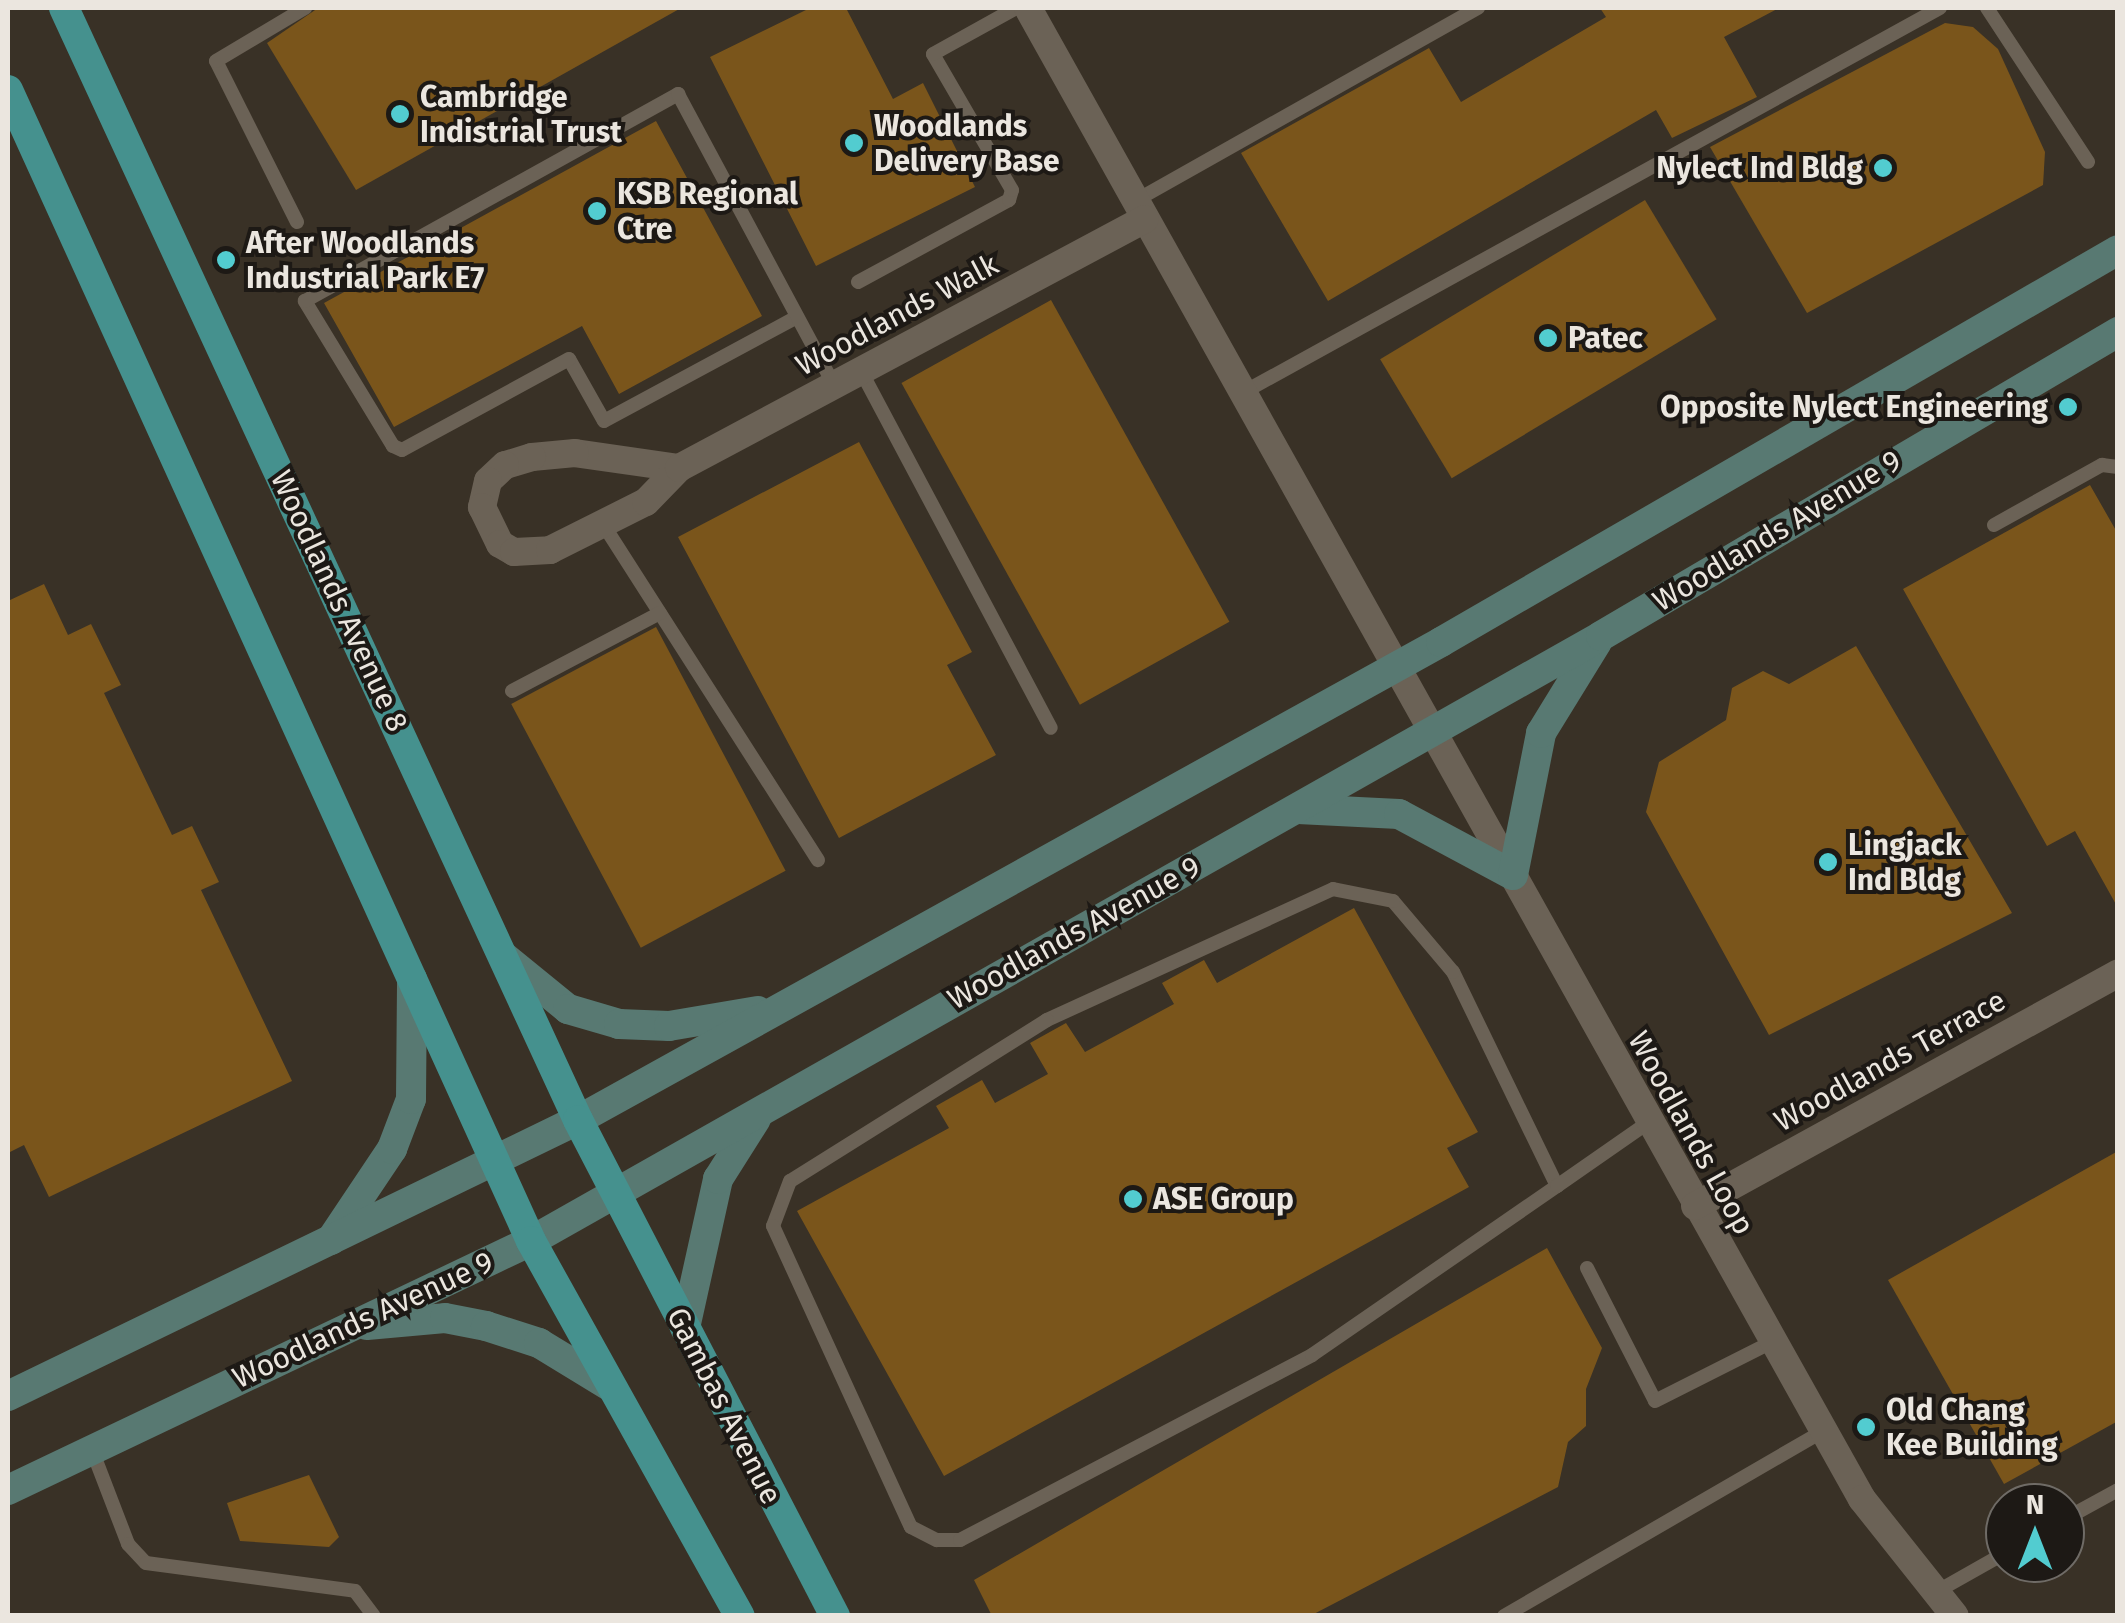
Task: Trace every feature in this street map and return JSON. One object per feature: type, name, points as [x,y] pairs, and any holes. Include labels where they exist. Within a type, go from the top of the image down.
[{"type":"main road","name":"Woodlands Avenue 8","points":[[64,8],[578,1120],[618,1193]]},
{"type":"main road","points":[[8,90],[495,1164],[608,1385],[740,1616]]},
{"type":"main road","points":[[8,1396],[495,1164],[578,1120],[1400,663],[2118,250]]},
{"type":"main road","name":"Woodlands Avenue 9","points":[[8,1490],[532,1241],[1601,636],[2118,332]]},
{"type":"main road","points":[[1290,809],[1399,814],[1514,876],[1542,733],[1601,636]]},
{"type":"main road","points":[[503,956],[568,1009],[619,1024],[669,1026],[782,1007]]},
{"type":"main road","points":[[329,1243],[392,1149],[410,1099],[412,978]]},
{"type":"main road","points":[[686,1328],[718,1178],[761,1112]]},
{"type":"main road","name":"Gambas Avenue","points":[[618,1193],[835,1616]]},
{"type":"main road","points":[[348,1326],[445,1318],[486,1326],[539,1343],[608,1385]]},
{"type":"street","points":[[1028,8],[1400,663]]},
{"type":"street","name":"Woodlands Walk","points":[[679,468],[574,453],[504,465],[488,481],[482,507],[488,529],[514,552],[550,550],[646,502],[679,468],[861,371],[1140,210]]},
{"type":"street","name":"Woodlands Loop","points":[[1400,663],[1432,731],[1862,1499],[1955,1616]]},
{"type":"street","name":"Woodlands Terrace","points":[[1695,1206],[2118,973]]},
{"type":"lane","points":[[298,222],[216,62],[305,8]]},
{"type":"lane","points":[[858,282],[1009,200],[1012,190],[933,54],[1016,8]]},
{"type":"lane","points":[[1140,210],[1478,8]]},
{"type":"lane","points":[[1244,392],[1940,8]]},
{"type":"lane","points":[[1988,8],[2088,162]]},
{"type":"lane","points":[[797,317],[604,422],[569,359],[402,450],[392,446],[305,301],[671,94],[686,98],[834,386]]},
{"type":"lane","points":[[861,371],[1051,728]]},
{"type":"lane","points":[[1994,525],[2102,466],[2118,468]]},
{"type":"lane","points":[[602,524],[818,860]]},
{"type":"lane","points":[[512,691],[660,613]]},
{"type":"lane","points":[[1557,1186],[1453,972],[1392,901],[1333,889],[1046,1020],[790,1182],[773,1226],[911,1527],[937,1540],[960,1540],[1312,1356],[1557,1186],[1649,1122]]},
{"type":"lane","points":[[1588,1268],[1654,1401],[1772,1342]]},
{"type":"lane","points":[[1504,1616],[1823,1432]]},
{"type":"lane","points":[[92,1449],[128,1544],[146,1563],[355,1591],[374,1616]]},
{"type":"lane","points":[[2085,1509],[2118,1490]]},
{"type":"lane","points":[[1936,1592],[1985,1564]]},
{"type":"building","name":"Cambridge Indistrial Trust","points":[[318,8],[681,8],[356,190],[267,43]]},
{"type":"building","name":"Woodlands Delivery Base","points":[[810,8],[846,8],[893,99],[923,83],[975,187],[816,266],[710,57]]},
{"type":"building","points":[[1600,8],[1779,8],[1724,37],[1757,97],[1672,138],[1656,110],[1328,301],[1241,153],[1429,48],[1461,102],[1606,17]]},
{"type":"building","name":"Nylect Ind Bldg","points":[[1945,23],[1973,27],[1998,49],[2045,152],[2043,185],[1807,313],[1710,147]]},
{"type":"building","name":"KSB Regional Ctre","points":[[656,121],[762,316],[619,394],[582,326],[394,427],[324,303]]},
{"type":"building","name":"Patec","points":[[1645,200],[1717,319],[1452,478],[1380,359]]},
{"type":"building","points":[[1051,300],[1229,622],[1080,705],[901,383]]},
{"type":"building","points":[[859,442],[972,652],[947,665],[996,755],[839,838],[678,537]]},
{"type":"building","points":[[2090,485],[2118,534],[2118,908],[2075,831],[2047,846],[1903,589]]},
{"type":"building","points":[[44,584],[68,635],[91,624],[121,685],[104,693],[172,835],[192,826],[219,882],[201,890],[292,1081],[49,1197],[24,1145],[8,1153],[8,601]]},
{"type":"building","points":[[656,627],[786,871],[641,948],[511,704]]},
{"type":"building","name":"Lingjack Ind Bldg","points":[[1856,646],[2012,913],[1769,1035],[1646,812],[1659,762],[1726,720],[1732,688],[1763,671],[1789,684]]},
{"type":"building","name":"ASE Group","points":[[1354,908],[1478,1132],[1447,1148],[1469,1187],[944,1476],[797,1211],[949,1128],[936,1106],[982,1080],[995,1103],[1048,1074],[1030,1043],[1066,1023],[1085,1052],[1174,1004],[1162,983],[1204,960],[1217,983]]},
{"type":"building","points":[[2118,1151],[2118,1421],[2003,1483],[1888,1280]]},
{"type":"building","points":[[1547,1248],[1602,1348],[1586,1389],[1586,1426],[1568,1442],[1558,1487],[1310,1616],[992,1616],[974,1580]]},
{"type":"building","points":[[309,1475],[339,1537],[329,1547],[240,1541],[227,1503]]},
{"type":"place","name":"Cambridge Indistrial Trust","points":[[400,114]]},
{"type":"place","name":"Woodlands Delivery Base","points":[[854,143]]},
{"type":"place","name":"Nylect Ind Bldg","points":[[1883,168]]},
{"type":"place","name":"KSB Regional Ctre","points":[[597,211]]},
{"type":"place","name":"After Woodlands Industrial Park E7","points":[[226,260]]},
{"type":"place","name":"Patec","points":[[1548,338]]},
{"type":"place","name":"Opposite Nylect Engineering","points":[[2068,407]]},
{"type":"place","name":"Lingjack Ind Bldg","points":[[1828,862]]},
{"type":"place","name":"ASE Group","points":[[1133,1199]]},
{"type":"place","name":"Old Chang Kee Building","points":[[1866,1427]]}]
